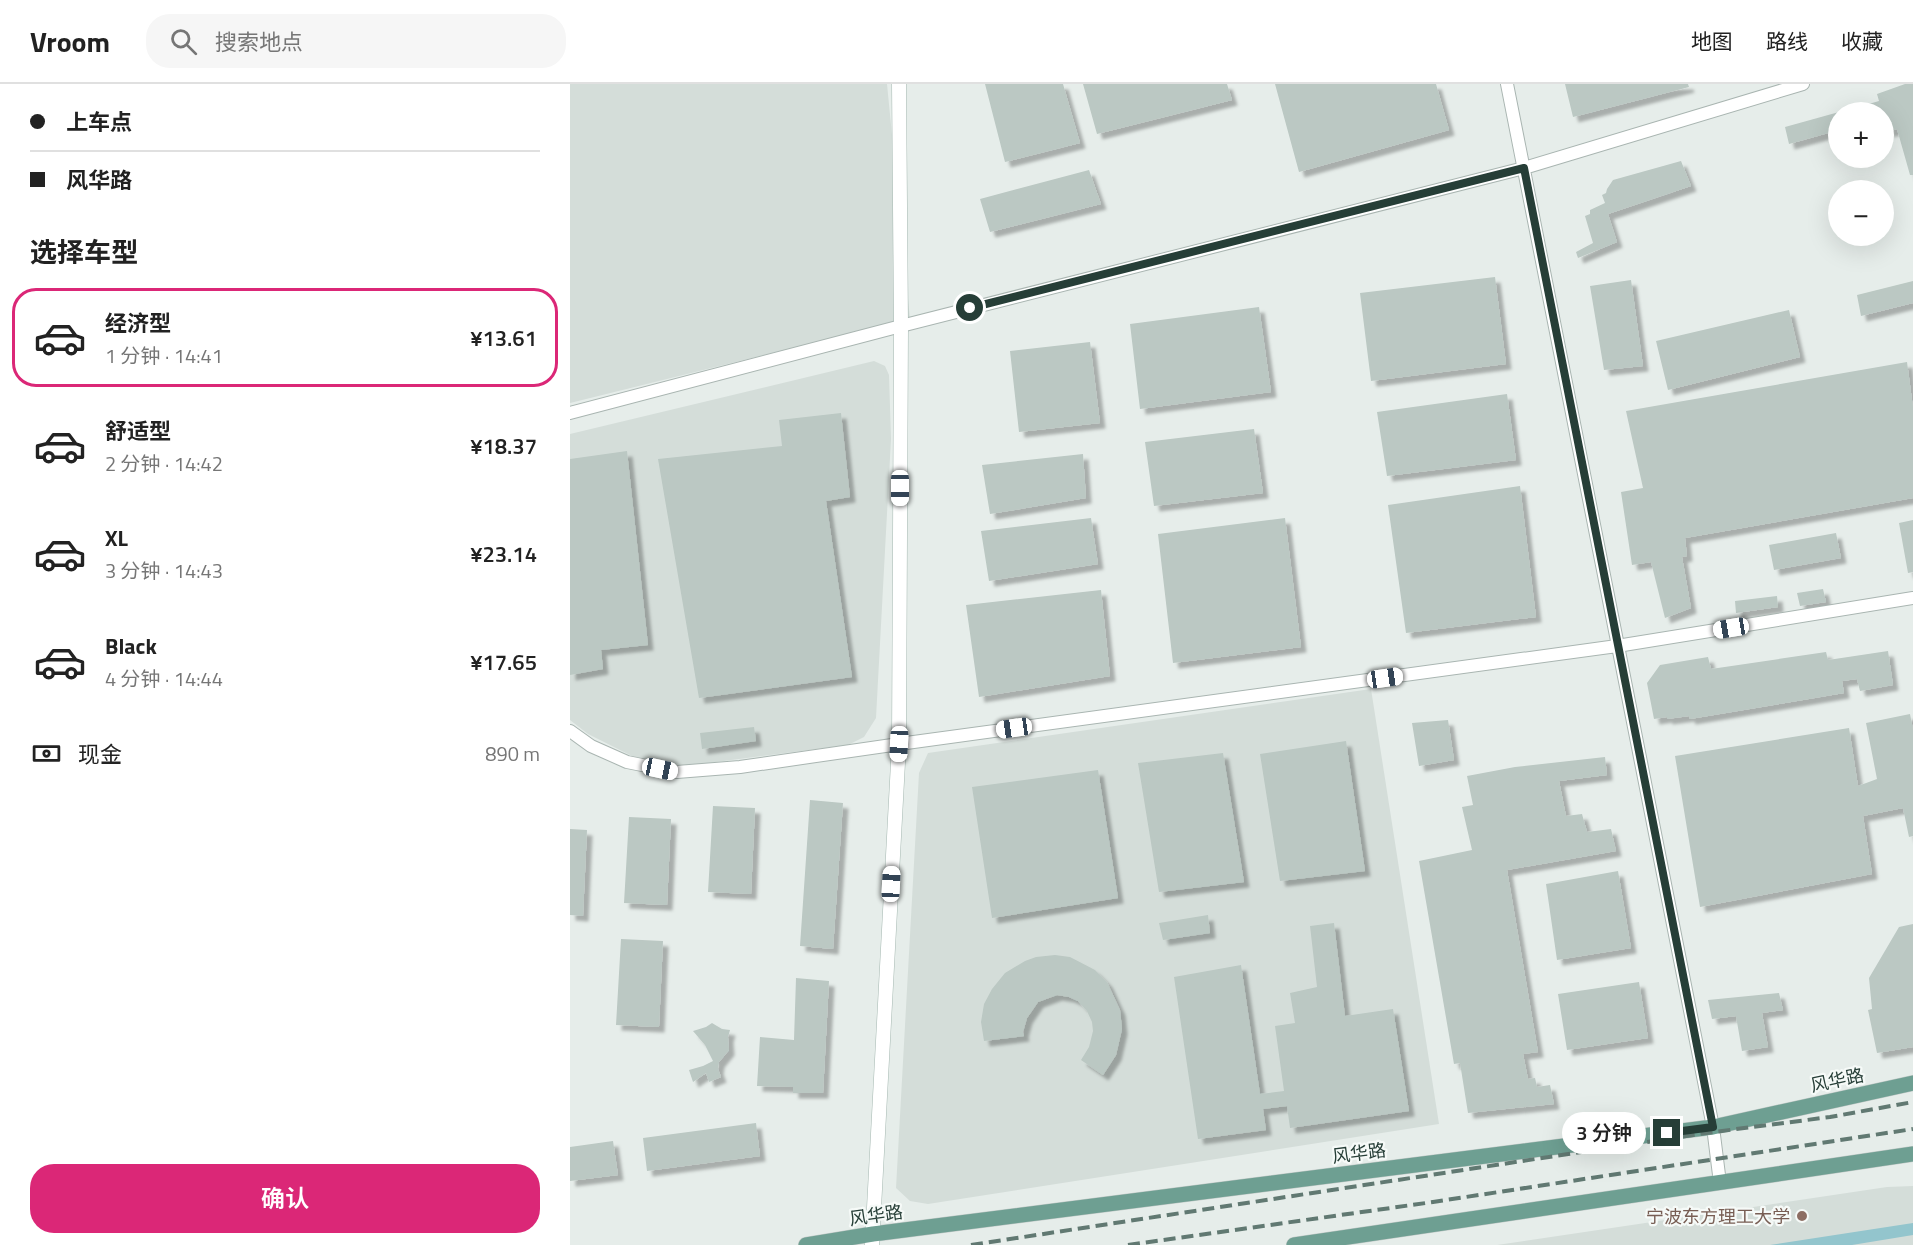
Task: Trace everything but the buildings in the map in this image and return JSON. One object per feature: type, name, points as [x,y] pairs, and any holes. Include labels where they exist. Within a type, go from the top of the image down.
[{"type":"main road","points":[[872,1240],[899,744],[901,326],[899,84]]},
{"type":"main road","name":"风华路","points":[[806,1245],[872,1240],[1713,1127],[1913,1083]]},
{"type":"main road","points":[[1294,1245],[1913,1154]]},
{"type":"street","points":[[1507,84],[1713,1127],[1720,1183]]},
{"type":"street","points":[[570,413],[901,326],[1524,168],[1803,84]]},
{"type":"street","points":[[570,731],[591,746],[627,762],[677,772],[740,767],[1617,646],[1913,598]]},
{"type":"shaded area","points":[[570,84],[887,84],[910,319],[570,403]]},
{"type":"shaded area","points":[[874,361],[885,366],[889,375],[891,439],[876,718],[864,737],[848,745],[685,766],[632,756],[588,734],[570,720],[570,434]]},
{"type":"shaded area","points":[[1371,689],[1439,1124],[928,1204],[910,1201],[896,1188],[919,773],[928,753]]},
{"type":"shaded area","name":"宁波东方理工大学","points":[[1913,1186],[1913,1245],[1497,1245],[1887,1187]]},
{"type":"water","points":[[1913,1223],[1913,1235],[1852,1245],[1770,1245]]},
{"type":"railway","points":[[971,1245],[1706,1133],[1830,1117],[1913,1102]]},
{"type":"railway","points":[[1128,1245],[1433,1202],[1913,1129]]},
{"type":"place","name":"宁波东方理工大学","points":[[1802,1216]]},
{"type":"route","points":[[970,308],[1524,168],[1713,1127],[1667,1133]]}]
